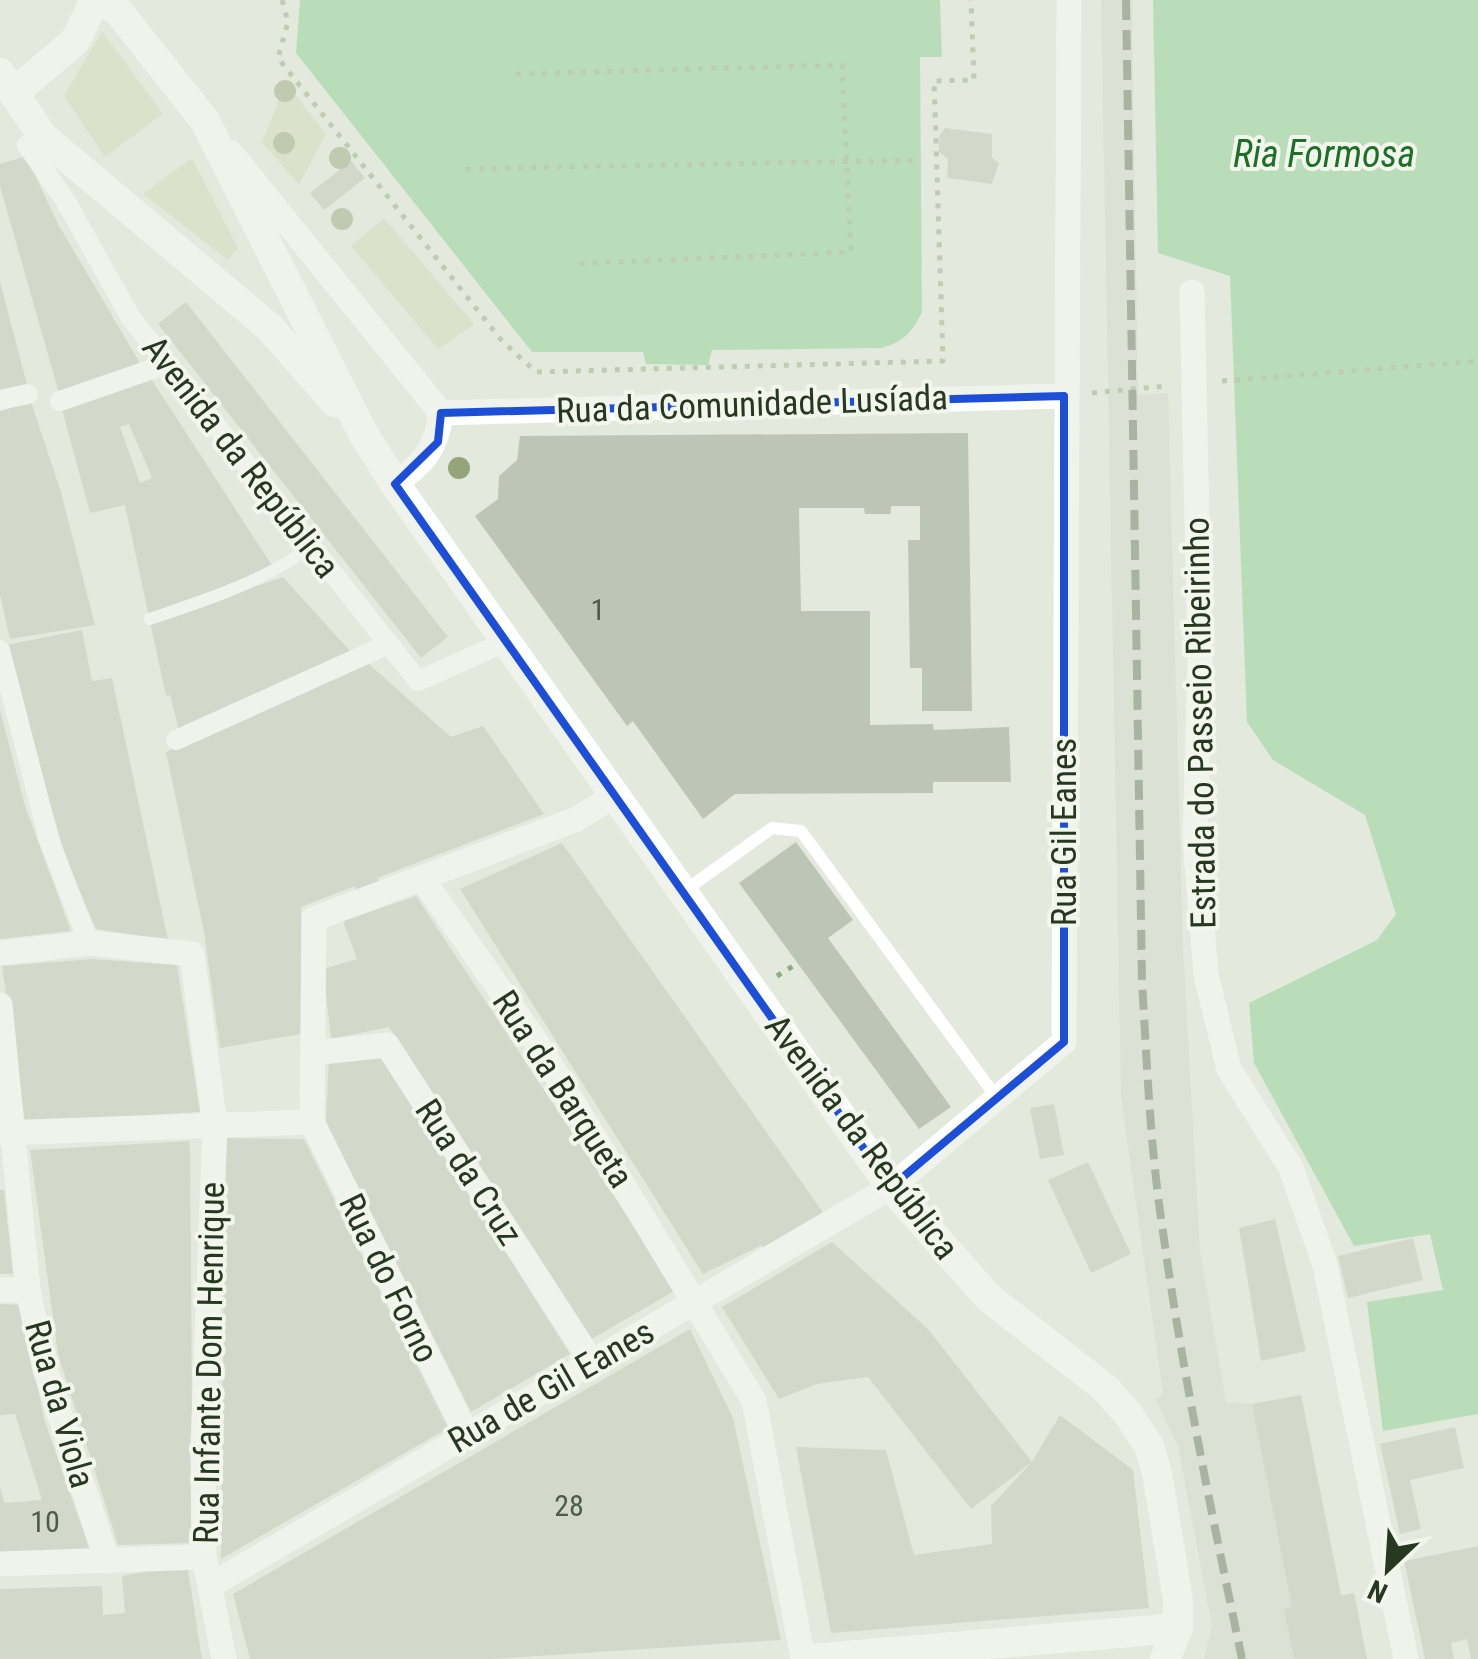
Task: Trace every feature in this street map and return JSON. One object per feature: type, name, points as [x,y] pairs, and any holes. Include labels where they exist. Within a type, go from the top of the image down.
[{"type":"street","points":[[7,88],[75,40],[95,0]]},
{"type":"street","name":"Avenida da República","points":[[103,0],[119,12],[441,413]]},
{"type":"street","name":"Avenida da República","points":[[139,0],[164,68]]},
{"type":"street","name":"Rua Gil Eanes","points":[[891,1187],[1064,1042],[1064,396],[1069,0]]},
{"type":"street","name":"Avenida da República","points":[[7,88],[43,137],[269,327],[364,434]]},
{"type":"street","name":"Avenida da República","points":[[205,121],[364,434],[395,484],[891,1187],[989,1298],[1105,1388],[1149,1446],[1178,1600],[1178,1628]]},
{"type":"street","name":"Avenida da República","points":[[28,145],[65,200],[131,318],[418,680],[505,642]]},
{"type":"street","name":"Estrada do Passeio Ribeirinho","points":[[1192,292],[1200,660],[1195,840],[1206,975],[1230,1069],[1291,1168],[1326,1266],[1406,1659]]},
{"type":"street","points":[[60,401],[167,364]]},
{"type":"street","points":[[0,400],[28,394]]},
{"type":"street","name":"Rua da Comunidade Lusíada","points":[[441,413],[1064,396]]},
{"type":"street","points":[[395,484],[422,464],[438,442],[441,413]]},
{"type":"street","points":[[176,740],[389,644]]},
{"type":"street","points":[[0,650],[49,840],[89,943],[0,953]]},
{"type":"street","points":[[7,1133],[312,1122],[314,919],[424,881],[578,819],[614,795]]},
{"type":"street","name":"Rua da Barqueta","points":[[424,881],[537,1043],[697,1300],[754,1401],[806,1659]]},
{"type":"street","name":"Rua Infante Dom Henrique","points":[[89,943],[191,946],[215,1125],[203,1445],[204,1557],[224,1659]]},
{"type":"street","name":"Rua da Viola","points":[[0,1005],[7,1133],[28,1290],[45,1369],[107,1561]]},
{"type":"street","name":"Rua da Cruz","points":[[312,1053],[388,1045],[592,1362]]},
{"type":"street","name":"Rua do Forno","points":[[312,1122],[467,1435]]},
{"type":"street","name":"Rua de Gil Eanes","points":[[211,1585],[891,1187]]},
{"type":"street","points":[[0,1290],[28,1290]]},
{"type":"street","points":[[0,1564],[204,1557]]},
{"type":"street","points":[[806,1659],[1078,1648],[1178,1628]]},
{"type":"street","points":[[1165,1659],[1178,1628]]},
{"type":"street","points":[[1078,1648],[1106,1659]]},
{"type":"lane","points":[[150,619],[242,588],[276,572],[312,546]]},
{"type":"lane","points":[[683,892],[772,828],[801,831],[997,1098]]},
{"type":"path","points":[[282,0],[288,22],[278,58],[502,341],[536,372],[943,361],[934,81],[974,80],[971,0]]},
{"type":"path","points":[[516,74],[842,64],[851,252],[572,264]]},
{"type":"path","points":[[466,169],[921,160]]},
{"type":"path","points":[[1064,396],[1478,361]]},
{"type":"highlighted area","points":[[1064,396],[1064,1042],[891,1187],[395,484],[438,442],[441,413]]},
{"type":"shaded area","points":[[1101,0],[1132,0],[1138,395],[1168,393],[1183,947],[1200,1250],[1226,1402],[1252,1404],[1301,1395],[1341,1595],[1354,1593],[1367,1659],[1204,1659],[1212,1626],[1178,1446],[1155,1399],[1163,1394],[1121,1098]]},
{"type":"shaded area","points":[[102,31],[163,114],[105,157],[64,96]]},
{"type":"shaded area","points":[[286,83],[326,134],[299,185],[262,142]]},
{"type":"shaded area","points":[[192,158],[238,248],[228,260],[143,194]]},
{"type":"shaded area","points":[[384,218],[474,324],[438,349],[351,246]]},
{"type":"water","points":[[300,0],[940,0],[942,57],[920,57],[922,312],[901,340],[881,348],[712,350],[708,365],[646,364],[643,352],[532,352],[296,53]]},
{"type":"water","name":"Ria Formosa","points":[[1153,0],[1478,0],[1478,1414],[1383,1431],[1367,1302],[1443,1290],[1430,1234],[1354,1246],[1254,1063],[1249,1003],[1377,940],[1396,914],[1365,815],[1273,760],[1247,722],[1230,276],[1158,253]]},
{"type":"building","points":[[945,128],[992,134],[992,158],[999,163],[992,184],[947,178],[948,159],[939,152],[939,136]]},
{"type":"building","points":[[26,156],[58,224],[144,370],[60,397],[0,186],[0,164]]},
{"type":"building","points":[[351,161],[365,178],[324,210],[310,193]]},
{"type":"building","points":[[0,282],[28,388],[0,394]]},
{"type":"building","points":[[186,302],[448,637],[421,658],[158,324]]},
{"type":"building","points":[[150,377],[273,567],[149,617],[125,505],[90,513],[62,409]],"holes":[[[129,424],[152,478],[140,483],[120,427]]]},
{"type":"building","points":[[31,402],[61,492],[95,625],[10,639],[0,595],[0,411]]},
{"type":"building","points":[[968,433],[972,711],[922,711],[922,668],[910,668],[908,540],[920,540],[920,506],[891,506],[891,514],[865,514],[864,508],[799,508],[801,611],[870,611],[870,725],[933,724],[934,730],[1009,727],[1011,782],[933,782],[933,793],[735,794],[703,819],[633,721],[627,726],[475,516],[498,499],[499,476],[517,460],[520,436]]},
{"type":"building","points":[[283,577],[350,651],[180,735],[170,695],[166,696],[150,622]]},
{"type":"building","points":[[82,630],[92,681],[112,678],[168,940],[96,929],[67,863],[6,645]]},
{"type":"building","points":[[362,658],[451,737],[483,726],[544,814],[377,878],[384,894],[360,903],[355,886],[301,907],[301,1034],[220,1048],[204,932],[166,752]]},
{"type":"building","points":[[0,710],[25,806],[71,931],[0,939]]},
{"type":"building","points":[[796,842],[853,920],[828,938],[951,1107],[919,1129],[739,883]]},
{"type":"building","points":[[562,843],[827,1218],[769,1256],[762,1245],[703,1274],[460,889]]},
{"type":"building","points":[[416,896],[676,1290],[590,1340],[389,1027],[331,1039],[323,969],[357,959],[343,921]]},
{"type":"building","points":[[93,959],[177,965],[200,1112],[25,1122],[2,966]]},
{"type":"building","points":[[378,1050],[570,1354],[471,1412],[326,1122],[329,1057]]},
{"type":"building","points":[[1054,1104],[1064,1155],[1040,1159],[1030,1108]]},
{"type":"building","points":[[225,1138],[304,1139],[448,1428],[221,1559]]},
{"type":"building","points":[[190,1141],[193,1543],[118,1545],[58,1354],[30,1150]]},
{"type":"building","points":[[1088,1162],[1131,1254],[1091,1273],[1048,1180]]},
{"type":"building","points":[[0,1190],[4,1190],[13,1274],[0,1274]]},
{"type":"building","points":[[1275,1219],[1306,1351],[1261,1361],[1239,1228]]},
{"type":"building","points":[[1413,1238],[1423,1280],[1348,1298],[1338,1256]]},
{"type":"building","points":[[832,1242],[928,1329],[1032,1462],[971,1509],[868,1377],[817,1384],[779,1399],[722,1307]]},
{"type":"building","points":[[0,1304],[22,1305],[44,1419],[91,1553],[0,1555],[0,1486],[4,1503],[42,1500],[15,1414],[0,1415]]},
{"type":"building","points":[[690,1329],[733,1418],[781,1640],[493,1659],[250,1659],[233,1594]]},
{"type":"building","points":[[1301,1395],[1341,1596],[1354,1593],[1367,1659],[1294,1659],[1284,1609],[1292,1607],[1252,1404]]},
{"type":"building","points":[[1060,1415],[1133,1470],[1149,1608],[831,1633],[796,1447],[886,1450],[914,1555],[992,1544],[991,1506],[1032,1462]]},
{"type":"building","points":[[1455,1427],[1464,1468],[1410,1480],[1421,1529],[1400,1534],[1380,1444]]},
{"type":"building","points":[[1478,1546],[1478,1659],[1471,1659],[1467,1639],[1451,1643],[1454,1659],[1425,1659],[1404,1561]]},
{"type":"building","points":[[187,1564],[202,1659],[0,1659],[0,1589],[102,1586],[103,1615],[125,1613],[122,1576]]},
{"type":"railway","points":[[1126,0],[1142,982],[1149,1104],[1179,1334],[1242,1659]]}]
